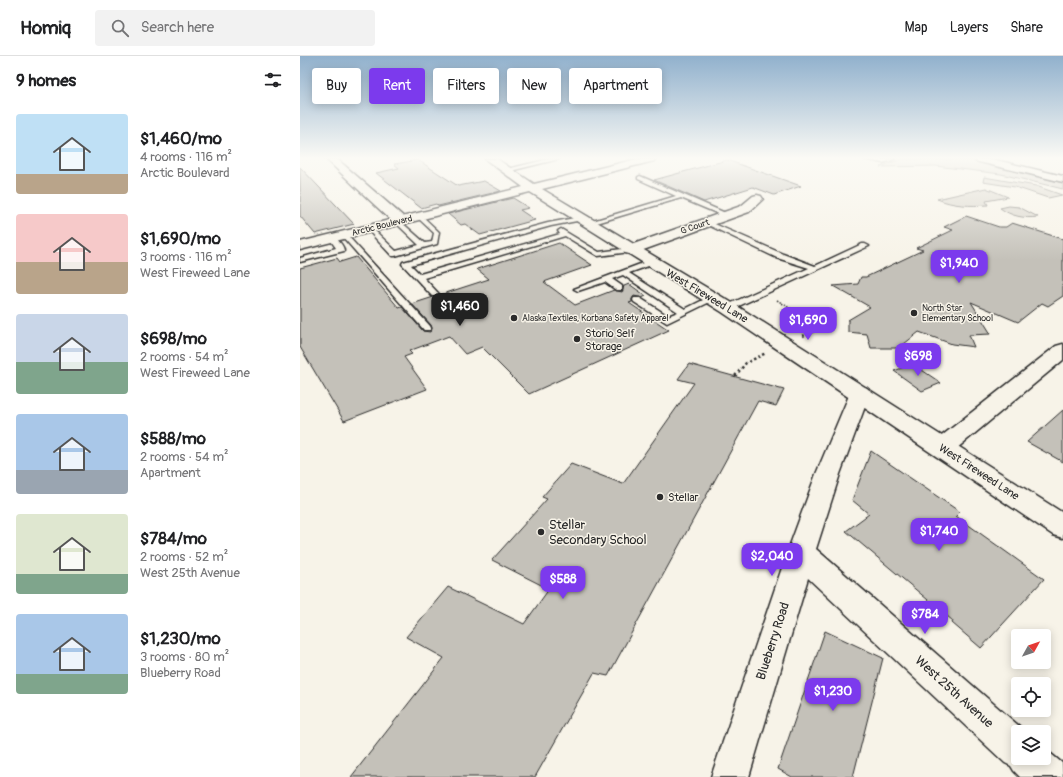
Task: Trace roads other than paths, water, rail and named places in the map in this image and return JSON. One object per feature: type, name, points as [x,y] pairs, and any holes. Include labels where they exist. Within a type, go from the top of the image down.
[{"type":"main road","points":[[367,193],[399,222]]},
{"type":"main road","name":"Arctic Boulevard","points":[[300,246],[512,193]]},
{"type":"main road","name":"West Fireweed Lane","points":[[538,193],[630,250],[720,303],[1063,527]]},
{"type":"main road","name":"G Court","points":[[630,250],[728,216],[745,209],[757,199]]},
{"type":"main road","points":[[942,448],[1060,356]]},
{"type":"main road","name":"Blueberry Road","points":[[730,777],[801,553],[828,474],[860,393]]},
{"type":"main road","name":"West 25th Avenue","points":[[801,553],[1011,744]]},
{"type":"main road","points":[[1035,765],[1048,777]]},
{"type":"lane","points":[[673,193],[728,216]]},
{"type":"lane","points":[[435,294],[406,264],[550,224],[584,221],[681,196]]},
{"type":"lane","points":[[370,229],[395,254],[435,243],[437,233],[419,216]]},
{"type":"lane","points":[[399,222],[424,246]]},
{"type":"lane","points":[[708,223],[780,256],[815,268]]},
{"type":"lane","points":[[550,224],[598,254],[630,250]]},
{"type":"lane","points":[[419,277],[566,234]]},
{"type":"lane","points":[[300,260],[341,249],[338,237]]},
{"type":"lane","points":[[338,237],[426,328]]},
{"type":"lane","points":[[637,300],[667,320],[684,312],[720,303],[815,268],[865,246]]},
{"type":"lane","points":[[578,290],[651,262]]},
{"type":"lane","points":[[623,272],[684,312]]},
{"type":"lane","points":[[606,279],[619,288]]},
{"type":"place","name":"North Star Elementary School","points":[[914,313]]},
{"type":"place","name":"Alaska Textiles, Korbana Safety Apparel","points":[[514,318]]},
{"type":"place","name":"Storio Self Storage","points":[[577,339]]},
{"type":"place","name":"Stellar","points":[[660,497]]},
{"type":"place","name":"Stellar Secondary School","points":[[541,532]]}]
